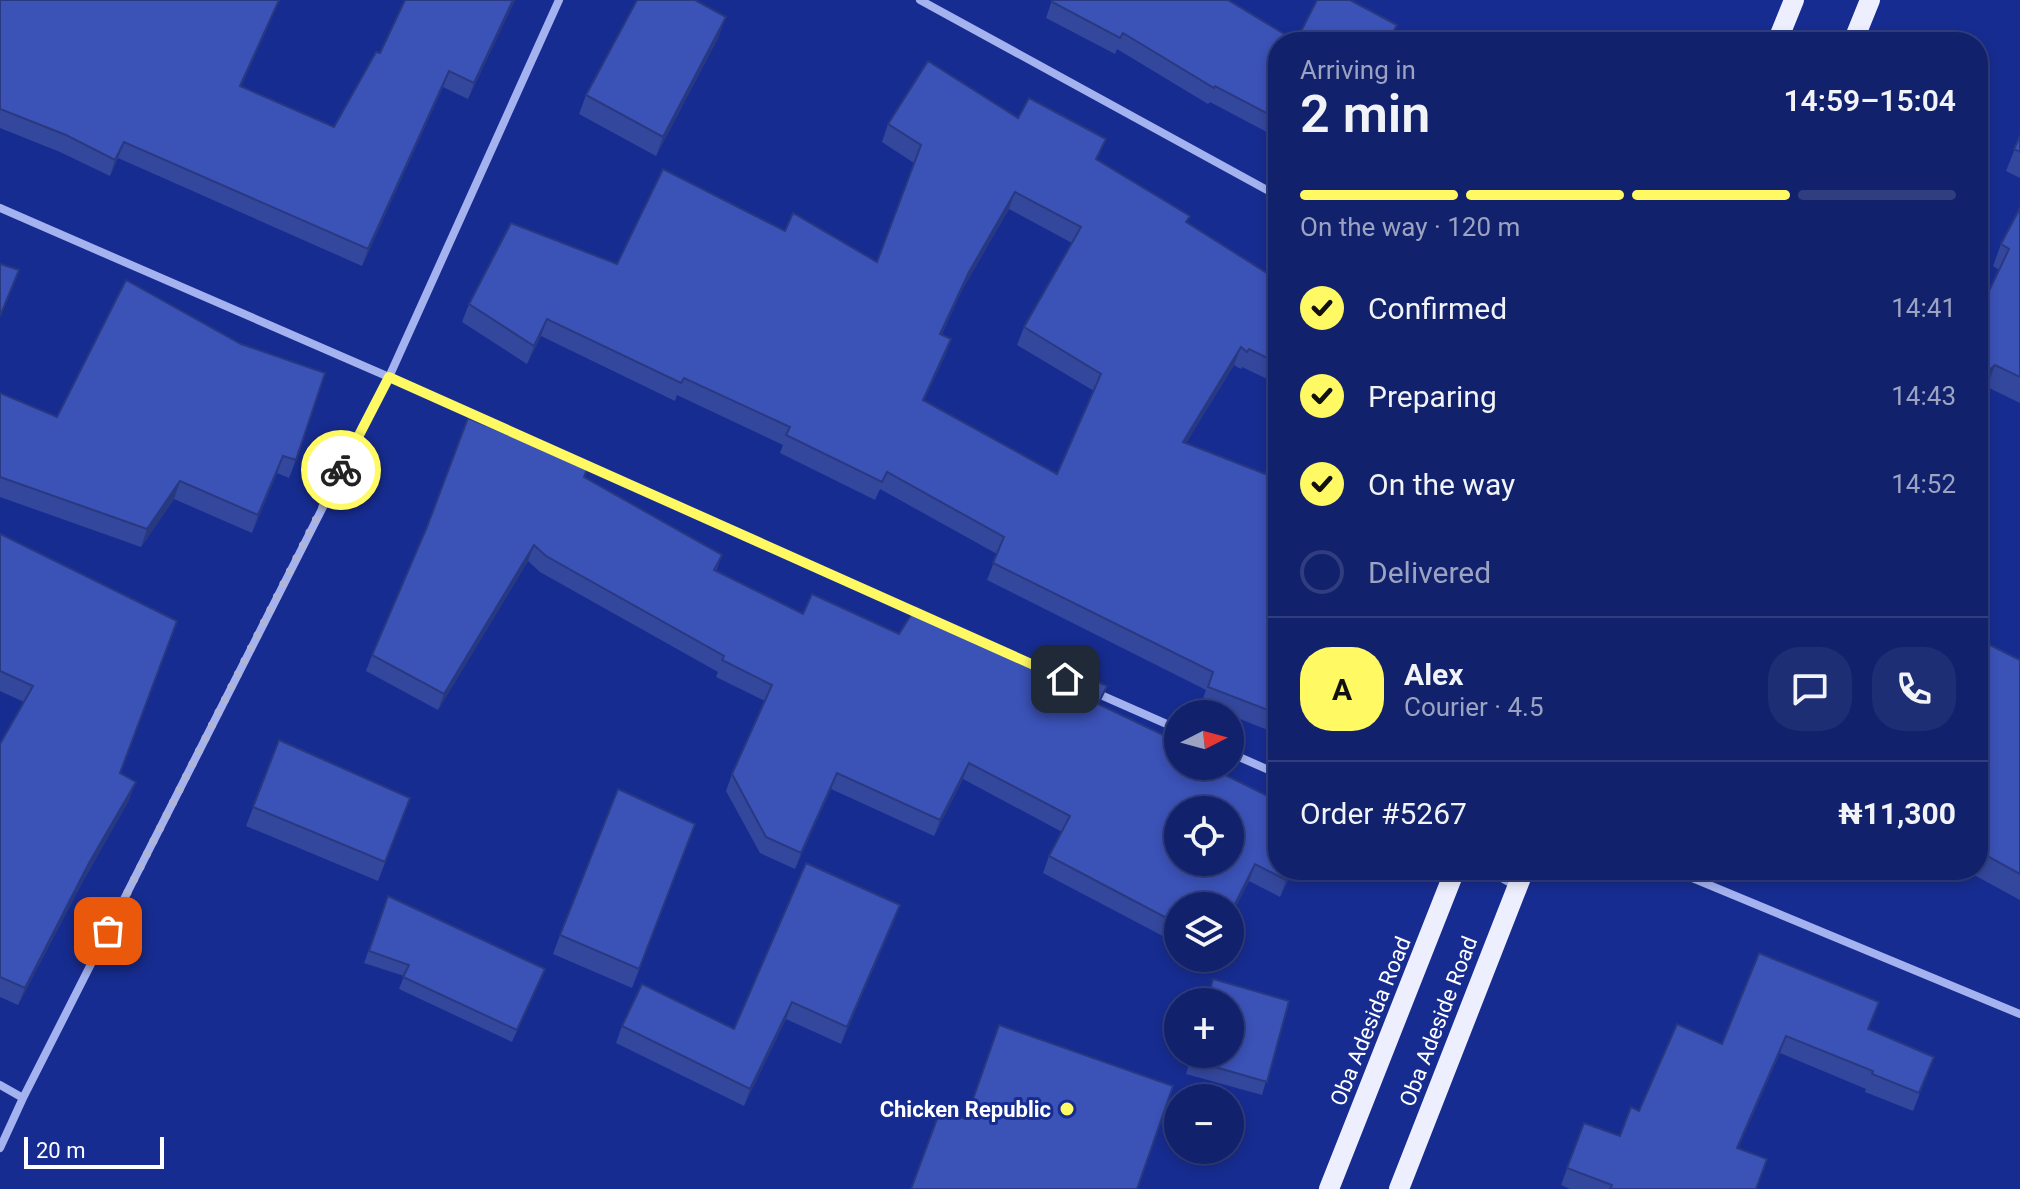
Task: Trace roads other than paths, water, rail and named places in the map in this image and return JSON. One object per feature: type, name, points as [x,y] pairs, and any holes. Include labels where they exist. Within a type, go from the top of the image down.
[{"type":"main road","points":[[1781,32],[1794,0]]},
{"type":"main road","points":[[1857,32],[1870,0]]},
{"type":"main road","name":"Oba Adesida Road","points":[[1329,1189],[1451,880]]},
{"type":"main road","name":"Oba Adeside Road","points":[[1399,1189],[1519,880]]},
{"type":"street","points":[[0,1148],[389,377],[559,0]]},
{"type":"street","points":[[920,0],[1268,191]]},
{"type":"street","points":[[0,208],[934,620]]},
{"type":"street","points":[[1006,652],[1063,678]]},
{"type":"street","points":[[1092,691],[1164,723]]},
{"type":"street","points":[[1244,759],[1268,770]]},
{"type":"street","points":[[1697,880],[2020,1014]]},
{"type":"street","points":[[0,1085],[23,1098]]},
{"type":"place","name":"Chicken Republic","points":[[1067,1109]]}]
